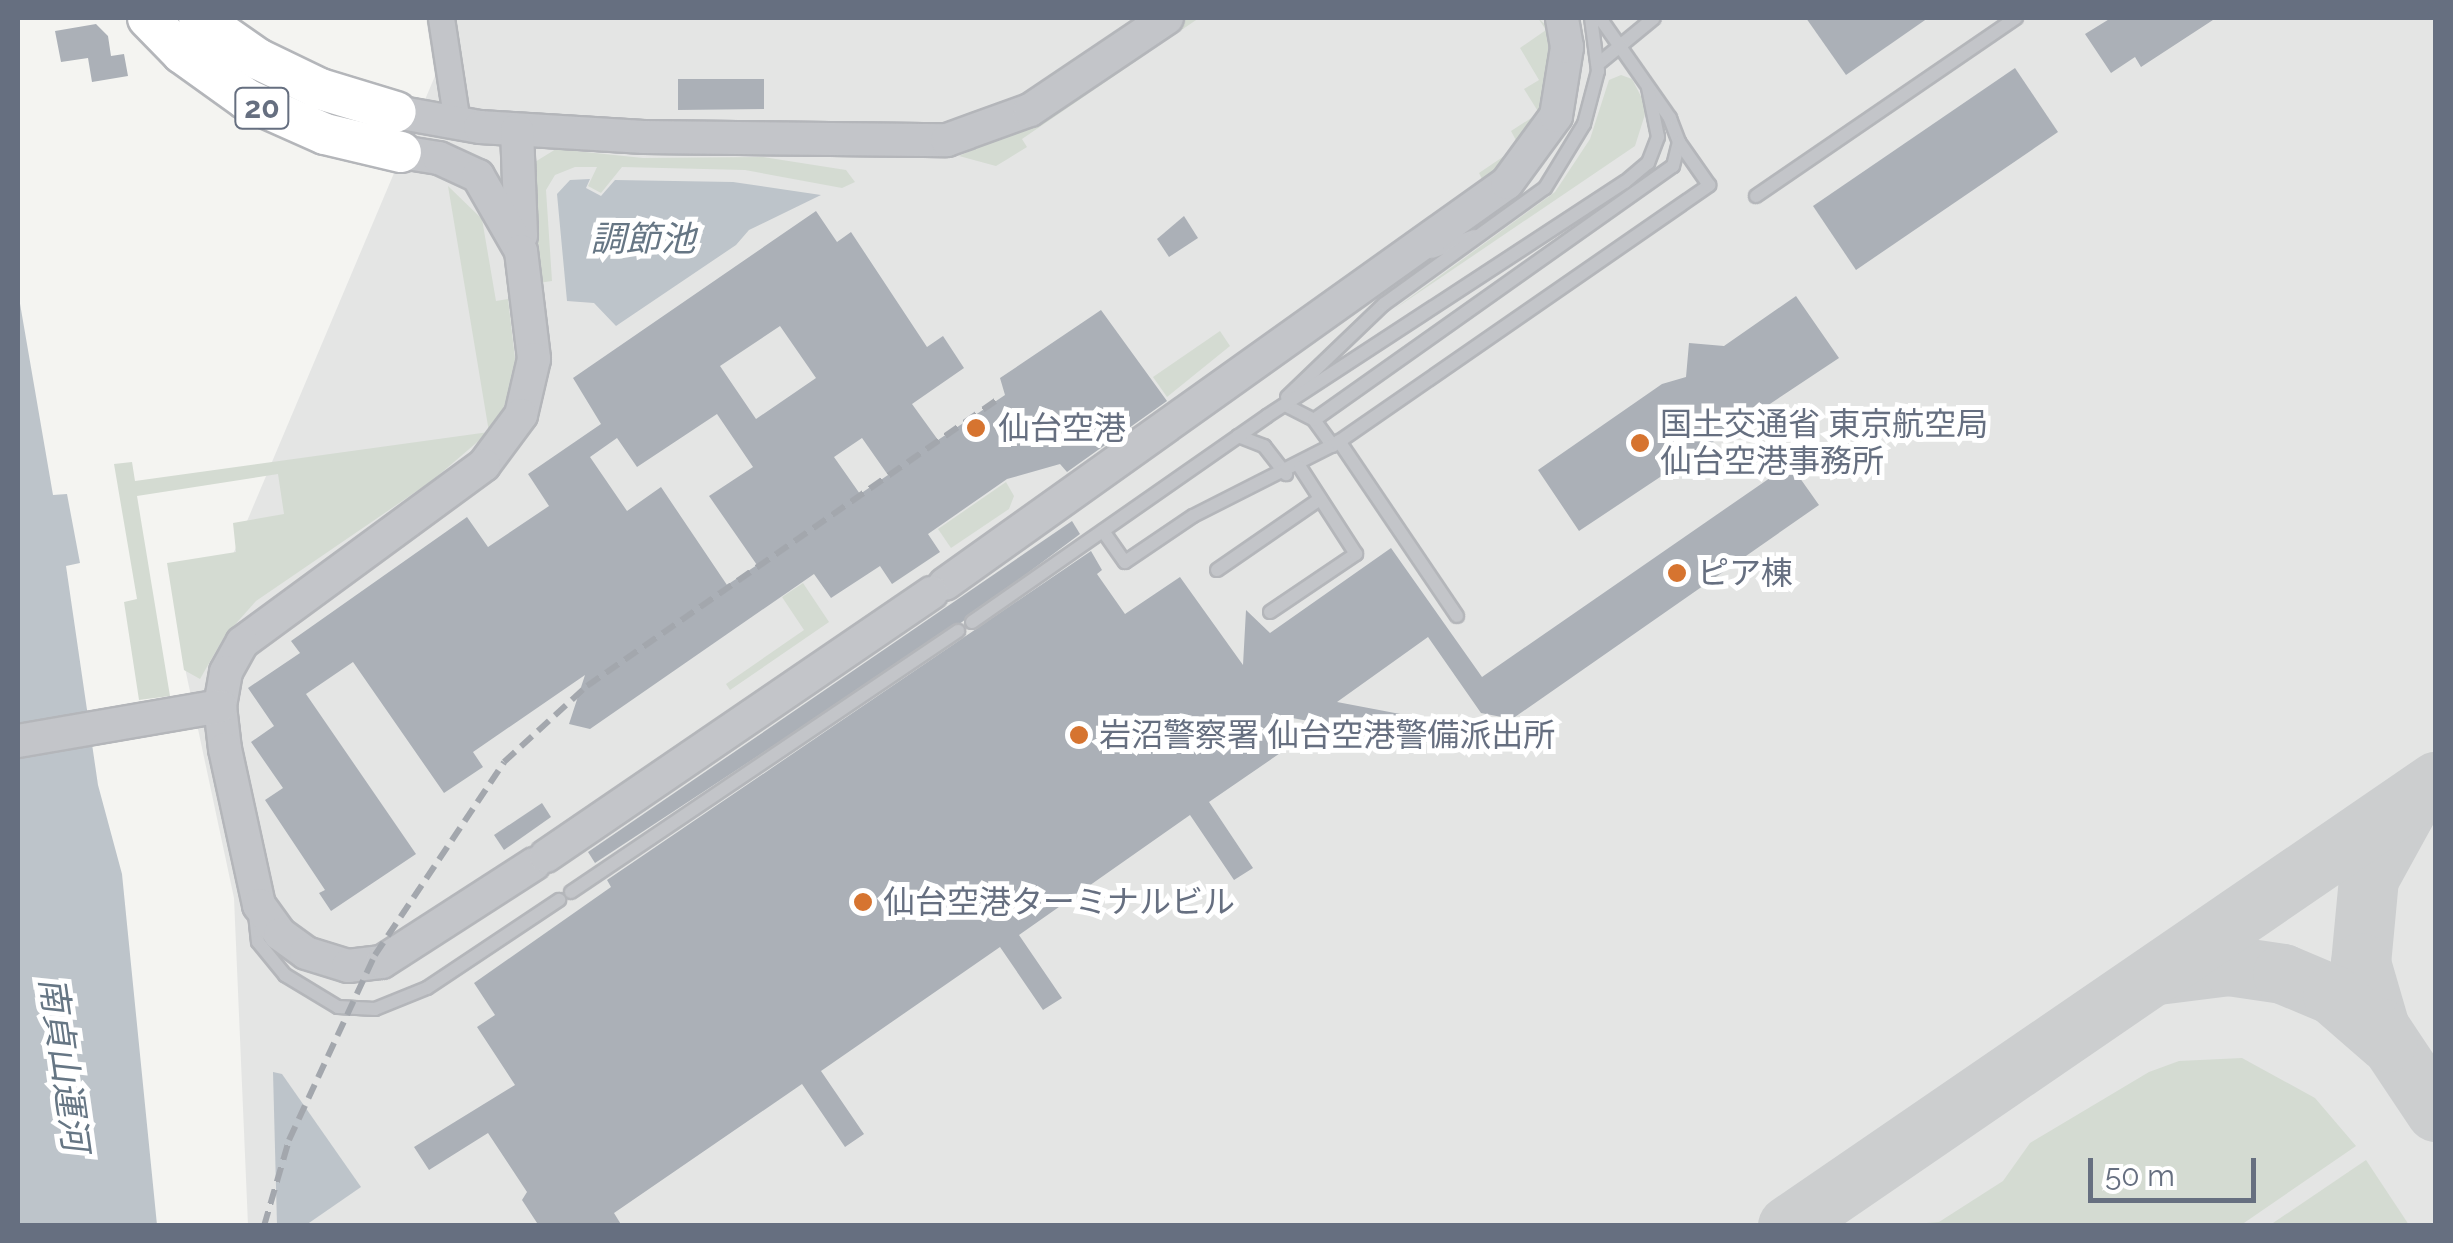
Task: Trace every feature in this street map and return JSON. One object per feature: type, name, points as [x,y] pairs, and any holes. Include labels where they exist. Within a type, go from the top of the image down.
[{"type":"main road","name":"20","points":[[148,18],[182,54],[261,107],[324,134],[401,152]]},
{"type":"main road","name":"20","points":[[200,18],[282,71],[396,112]]},
{"type":"street","points":[[442,18],[456,123]]},
{"type":"street","points":[[396,112],[517,130],[783,142],[947,140],[1030,110],[1167,18]]},
{"type":"street","points":[[517,130],[521,250],[534,359],[521,416],[508,439],[484,465],[242,643],[226,672],[220,706],[252,887],[268,920],[291,944],[326,960],[365,965],[416,944],[938,588],[1507,183],[1540,147],[1564,84],[1562,18]]},
{"type":"street","points":[[261,107],[282,71]]},
{"type":"street","points":[[401,152],[439,158],[478,176],[521,250]]},
{"type":"street","points":[[18,741],[220,706]]},
{"type":"lane","points":[[1030,110],[1078,62],[1140,18]]},
{"type":"lane","points":[[1267,416],[1384,304],[1545,188],[1570,153],[1598,64],[1591,18]]},
{"type":"lane","points":[[1102,531],[1125,562],[1193,516],[1300,467],[1710,185],[1600,18]]},
{"type":"lane","points":[[1598,64],[1621,49],[1654,18]]},
{"type":"lane","points":[[1756,196],[2016,18]]},
{"type":"lane","points":[[972,622],[1267,416],[1648,162],[1658,121],[1648,88]]},
{"type":"lane","points":[[1314,420],[1653,186],[1673,166],[1679,142]]},
{"type":"lane","points":[[1394,267],[1494,228]]},
{"type":"lane","points":[[1285,405],[1314,420],[1336,444],[1457,616]]},
{"type":"lane","points":[[1238,436],[1264,446],[1286,474]]},
{"type":"lane","points":[[1270,612],[1356,554],[1300,467]]},
{"type":"lane","points":[[1217,570],[1320,500]]},
{"type":"lane","points":[[252,887],[258,942],[285,975],[338,1007],[375,1010],[428,988],[958,631]]},
{"type":"shaded area","name":"仙台空港","points":[[426,18],[2435,18],[2435,1225],[248,1225],[234,898],[185,668],[435,76]]},
{"type":"shaded area","points":[[1185,18],[1199,18],[1022,139],[1027,147],[1006,160],[996,166],[959,156],[1033,123]]},
{"type":"shaded area","points":[[1538,18],[1549,28],[1551,60],[1539,113],[1524,89],[1539,80],[1520,48],[1546,30]]},
{"type":"shaded area","points":[[1621,75],[1632,79],[1647,108],[1635,146],[1393,310],[1555,192],[1590,139],[1609,80]]},
{"type":"shaded area","points":[[1539,113],[1522,147],[1504,165],[1445,214],[1300,312],[1483,181],[1479,173],[1519,146],[1511,131]]},
{"type":"shaded area","points":[[556,149],[643,158],[763,157],[846,170],[855,182],[842,188],[745,170],[622,167],[601,193],[588,186],[597,167],[575,167],[555,175],[546,190],[552,281],[538,283],[530,165]]},
{"type":"shaded area","points":[[448,186],[482,219],[496,301],[508,299],[516,367],[502,413],[489,432]]},
{"type":"shaded area","points":[[1220,331],[1230,346],[1167,397],[1153,377]]},
{"type":"shaded area","points":[[489,432],[433,480],[256,601],[224,637],[200,679],[184,670],[167,563],[236,552],[233,523],[284,514],[278,474],[137,496],[170,696],[139,700],[124,602],[137,599],[114,464],[132,462],[135,481]]},
{"type":"shaded area","points":[[1006,482],[1014,496],[1009,509],[951,548],[938,529]]},
{"type":"shaded area","points":[[803,583],[829,622],[730,690],[726,684],[804,630],[782,597]]},
{"type":"shaded area","points":[[2242,1058],[2315,1098],[2356,1146],[2241,1225],[1901,1225],[1939,1222],[2003,1181],[2030,1143],[2149,1072],[2179,1061]]},
{"type":"shaded area","points":[[2366,1160],[2409,1225],[2270,1225]]},
{"type":"water","name":"調節池","points":[[590,179],[586,188],[601,196],[615,180],[733,182],[821,195],[749,230],[736,245],[616,326],[594,303],[567,301],[557,194],[570,180]]},
{"type":"water","name":"南貞山運河","points":[[18,292],[53,495],[67,494],[80,563],[66,566],[98,785],[122,874],[157,1225],[18,1225]]},
{"type":"water","points":[[273,1072],[282,1074],[361,1187],[306,1225],[277,1225]]},
{"type":"building","points":[[1806,18],[1928,18],[1846,75]]},
{"type":"building","points":[[2111,18],[2216,18],[2141,67],[2135,57],[2111,73],[2085,34]]},
{"type":"building","points":[[96,24],[108,36],[111,56],[124,54],[128,76],[92,82],[88,58],[61,62],[55,31]]},
{"type":"building","points":[[2015,68],[2058,132],[1856,270],[1813,206]]},
{"type":"building","points":[[678,79],[764,79],[764,109],[678,110]]},
{"type":"building","points":[[816,211],[837,242],[851,232],[927,347],[943,336],[964,368],[912,404],[938,440],[1005,395],[1000,378],[1101,310],[1167,401],[1067,472],[1060,464],[1007,479],[928,534],[940,552],[892,584],[880,566],[831,598],[814,574],[590,729],[569,724],[585,675],[473,752],[483,767],[444,793],[353,662],[306,694],[416,854],[331,911],[319,893],[325,890],[265,800],[283,788],[251,742],[274,726],[248,688],[300,653],[291,641],[467,517],[488,547],[549,506],[528,474],[601,424],[573,378]],"holes":[[[780,326],[816,378],[756,419],[720,366]],[[717,414],[753,467],[709,496],[757,565],[727,585],[661,487],[627,511],[590,457],[617,438],[637,467]],[[862,438],[888,475],[860,494],[834,457]]]},
{"type":"building","points":[[1184,216],[1198,238],[1169,257],[1157,239]]},
{"type":"building","points":[[1796,296],[1839,358],[1579,531],[1538,470],[1662,384],[1686,377],[1689,343],[1724,346]]},
{"type":"building","name":"仙台空港ターミナルビル","points":[[1790,464],[1819,505],[1512,719],[1481,713],[1428,637],[1337,702],[1437,721],[1447,733],[1432,744],[1271,714],[1292,745],[1209,802],[1253,868],[1234,880],[1190,815],[1019,935],[1062,998],[1043,1010],[1000,947],[821,1071],[864,1134],[845,1147],[802,1084],[614,1213],[622,1226],[539,1226],[522,1200],[527,1192],[488,1133],[429,1170],[414,1147],[515,1085],[477,1027],[495,1015],[474,983],[611,887],[607,880],[1091,551],[1102,570],[1097,574],[1125,614],[1180,577],[1243,665],[1246,610],[1270,633],[1391,548],[1482,677]]},
{"type":"building","points":[[1072,521],[1080,534],[962,622],[595,863],[588,852]]},
{"type":"building","points":[[542,803],[551,817],[504,850],[494,835]]},
{"type":"taxiway","points":[[1788,1226],[2436,782]]},
{"type":"taxiway","points":[[2408,808],[2369,879],[2361,963],[2380,1028],[2436,1112]]},
{"type":"taxiway","points":[[2158,975],[2229,966],[2283,974],[2333,995],[2387,1042]]},
{"type":"railway","points":[[264,1226],[289,1140],[375,955],[504,762],[587,686],[1001,397]]},
{"type":"place","name":"仙台空港","points":[[976,428]]},
{"type":"place","name":"国土交通省 東京航空局 仙台空港事務所","points":[[1640,443]]},
{"type":"place","name":"ピア棟","points":[[1677,573]]},
{"type":"place","name":"岩沼警察署 仙台空港警備派出所","points":[[1079,735]]},
{"type":"place","name":"仙台空港ターミナルビル","points":[[863,902]]}]
